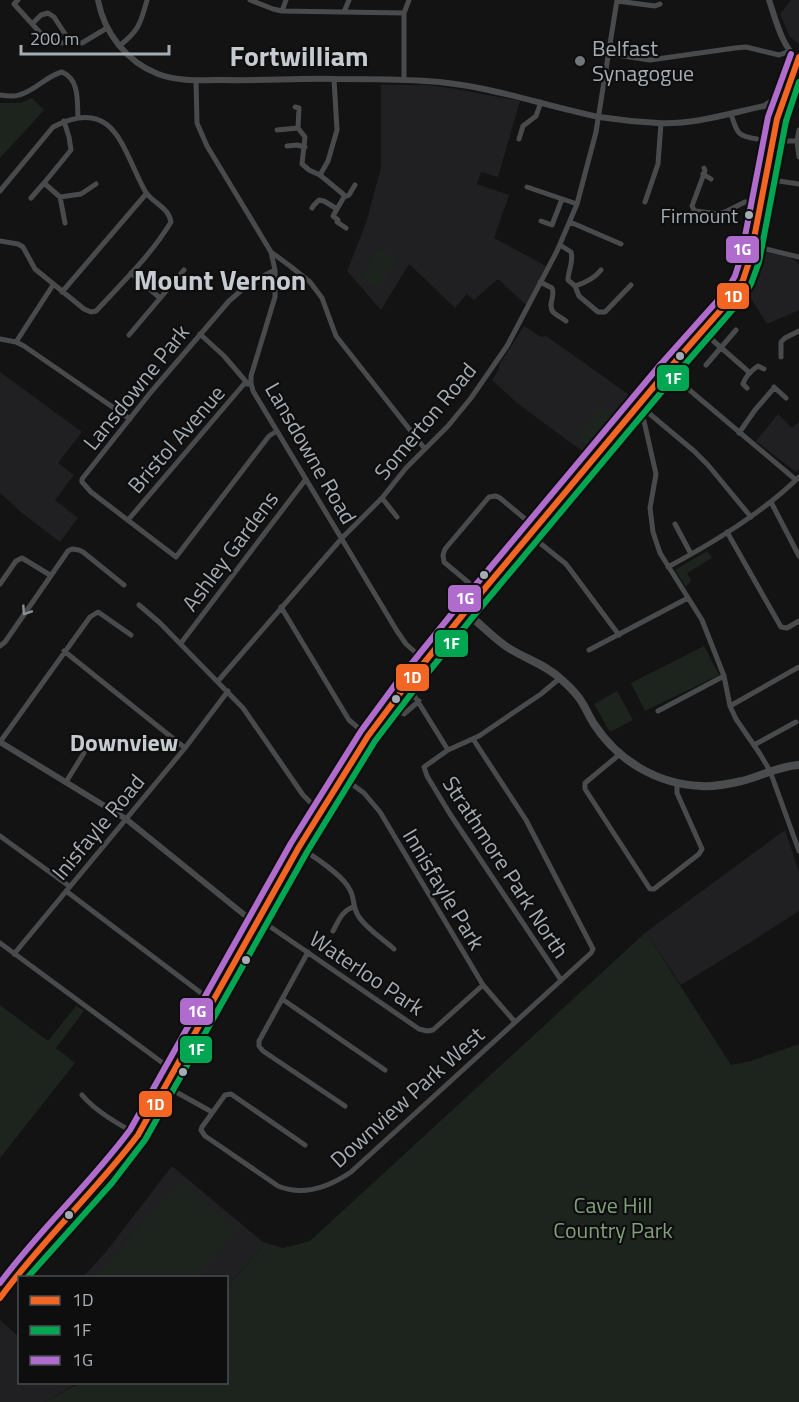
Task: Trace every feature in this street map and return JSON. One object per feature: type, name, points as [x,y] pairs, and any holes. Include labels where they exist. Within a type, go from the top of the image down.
[{"type":"main road","points":[[0,1298],[32,1257],[120,1160],[138,1135],[299,847],[342,777],[390,706],[465,612],[738,290],[747,271],[753,246],[781,106],[798,58]]},
{"type":"main road","points":[[465,612],[508,647],[560,678],[584,705],[605,740],[620,754],[663,780],[702,786],[719,785],[742,781],[782,767],[799,765]]},
{"type":"street","points":[[18,0],[14,4],[44,37],[62,43],[82,43],[107,28]]},
{"type":"street","points":[[98,0],[107,28],[128,56],[159,74],[181,79],[430,81],[476,87],[599,116],[661,123],[688,122],[774,104],[781,106]]},
{"type":"street","points":[[119,46],[130,38],[142,22],[147,0]]},
{"type":"street","points":[[250,0],[282,10],[404,13]]},
{"type":"street","points":[[282,10],[286,0]]},
{"type":"street","points":[[344,12],[349,0]]},
{"type":"street","points":[[404,80],[404,13],[409,0]]},
{"type":"street","points":[[770,0],[790,51],[798,58]]},
{"type":"street","points":[[617,1],[655,6],[660,4]]},
{"type":"street","name":"Somerton Road","points":[[218,681],[342,538],[448,426],[471,398],[507,346],[560,245],[577,204],[599,116],[617,1]]},
{"type":"street","points":[[32,24],[41,15],[48,13],[54,17],[70,43]]},
{"type":"street","points":[[609,54],[650,60],[746,47],[779,55],[790,51]]},
{"type":"street","points":[[0,95],[17,96],[50,76],[62,72],[68,74],[75,83],[78,117]]},
{"type":"street","points":[[320,175],[328,161],[337,130],[334,79]]},
{"type":"street","name":"Lansdowne Road","points":[[196,80],[197,123],[207,146],[271,252],[275,270],[275,297],[249,383],[406,644],[425,661]]},
{"type":"street","points":[[764,106],[779,97],[787,88]]},
{"type":"street","points":[[519,139],[523,126],[536,116],[541,102]]},
{"type":"street","points":[[295,107],[299,108],[298,128],[305,137],[302,164],[320,175],[344,197]]},
{"type":"street","points":[[731,114],[738,133],[743,137],[758,139]]},
{"type":"street","points":[[0,191],[53,127],[78,117],[95,117],[114,129],[147,194],[170,215],[171,222],[131,273],[96,311],[91,312],[84,309],[35,269],[23,247],[0,241]]},
{"type":"street","points":[[31,198],[70,150],[64,121]]},
{"type":"street","points":[[645,202],[658,164],[661,123]]},
{"type":"street","points":[[277,130],[298,128]]},
{"type":"street","points":[[799,130],[797,141],[799,157]]},
{"type":"street","points":[[774,141],[797,141]]},
{"type":"street","points":[[287,146],[304,147]]},
{"type":"street","points":[[711,179],[704,171],[692,206],[696,211],[718,214],[745,202],[761,203]]},
{"type":"street","points":[[766,178],[799,184]]},
{"type":"street","points":[[44,183],[60,197],[65,223]]},
{"type":"street","points":[[60,197],[81,194],[96,184]]},
{"type":"street","points":[[346,228],[333,216],[344,197],[349,195],[355,185]]},
{"type":"street","points":[[527,187],[577,204]]},
{"type":"street","points":[[62,292],[147,194]]},
{"type":"street","points":[[312,208],[319,200],[338,209]]},
{"type":"street","points":[[541,221],[552,225],[562,200]]},
{"type":"street","points":[[570,222],[621,244]]},
{"type":"street","points":[[560,245],[571,252],[573,258],[568,280],[575,286],[579,296],[598,312],[605,312],[631,285]]},
{"type":"street","points":[[753,246],[799,257]]},
{"type":"street","points":[[271,252],[310,282],[322,298],[336,336],[425,449]]},
{"type":"street","points":[[129,335],[184,270]]},
{"type":"street","name":"Lansdowne Park","points":[[128,520],[91,492],[82,482],[130,419],[237,292],[275,270]]},
{"type":"street","points":[[575,286],[585,283],[601,270]]},
{"type":"street","points":[[131,273],[160,298]]},
{"type":"street","points":[[540,282],[552,288],[554,293],[550,305],[553,312],[566,321]]},
{"type":"street","points":[[16,342],[53,285]]},
{"type":"street","points":[[706,365],[736,330]]},
{"type":"street","points":[[702,331],[750,373]]},
{"type":"street","points":[[781,357],[781,342],[799,331]]},
{"type":"street","points":[[200,334],[249,383]]},
{"type":"street","points":[[0,339],[24,346],[130,419]]},
{"type":"street","points":[[747,388],[743,384],[750,373],[758,366],[764,369]]},
{"type":"street","points":[[667,371],[798,479],[750,517],[668,567]]},
{"type":"street","name":"Bristol Avenue","points":[[128,520],[244,384],[249,383]]},
{"type":"street","points":[[739,432],[773,386],[786,398]]},
{"type":"street","points":[[637,407],[694,451],[750,517]]},
{"type":"street","points":[[637,407],[644,421],[656,472],[650,508],[651,521],[660,553],[702,620],[724,676],[730,706],[770,771],[799,851]]},
{"type":"street","points":[[128,520],[176,556],[269,436],[277,431]]},
{"type":"street","name":"Ashley Gardens","points":[[181,643],[306,480]]},
{"type":"street","points":[[481,593],[444,562],[443,555],[445,549],[489,497],[495,496],[500,498],[566,564],[619,635]]},
{"type":"street","points":[[382,498],[397,517]]},
{"type":"street","points":[[771,502],[799,556]]},
{"type":"street","points":[[675,524],[691,554]]},
{"type":"street","points":[[727,532],[781,627],[787,628],[799,621]]},
{"type":"street","points":[[0,646],[50,575],[72,549],[83,552],[124,585]]},
{"type":"street","points":[[0,584],[16,561],[22,558],[50,575]]},
{"type":"street","points":[[589,650],[688,598]]},
{"type":"street","points":[[139,605],[181,643],[228,691],[252,720],[307,800],[321,810]]},
{"type":"street","points":[[281,607],[349,720],[369,736]]},
{"type":"street","points":[[130,635],[98,612],[90,617],[0,742],[126,819],[247,916],[258,921]]},
{"type":"street","points":[[64,651],[185,748]]},
{"type":"street","points":[[730,706],[797,668],[799,677]]},
{"type":"street","points":[[658,711],[724,676]]},
{"type":"street","points":[[407,684],[448,750],[476,738],[560,678]]},
{"type":"street","name":"Inisfayle Road","points":[[14,954],[185,748],[228,691]]},
{"type":"street","points":[[390,706],[404,714],[419,701]]},
{"type":"street","points":[[754,745],[796,722]]},
{"type":"street","name":"Downview Park West","points":[[213,1112],[202,1126],[201,1130],[205,1136],[278,1186],[293,1190],[323,1188],[351,1172],[591,953],[590,942],[526,820],[476,738]]},
{"type":"street","name":"Strathmore Park North","points":[[448,750],[426,765],[424,771],[450,814],[561,980]]},
{"type":"street","points":[[66,782],[84,753]]},
{"type":"street","points":[[620,754],[585,783],[585,789],[650,889],[654,889],[699,854],[702,849],[677,793],[677,783]]},
{"type":"street","name":"Innisfayle Park","points":[[342,777],[364,793],[380,812],[483,985],[515,1022]]},
{"type":"street","points":[[0,836],[213,1002]]},
{"type":"street","points":[[299,847],[314,856],[344,881],[351,891],[353,907],[362,921],[394,949]]},
{"type":"street","points":[[333,931],[339,925],[346,909],[353,907]]},
{"type":"street","name":"Waterloo Park","points":[[258,921],[308,952],[419,1029],[433,1030],[483,985]]},
{"type":"street","points":[[380,936],[386,930]]},
{"type":"street","points":[[0,943],[175,1072]]},
{"type":"street","points":[[308,952],[259,1041],[259,1046],[263,1051],[345,1106]]},
{"type":"street","points":[[282,999],[385,1070]]},
{"type":"street","points":[[166,1087],[213,1112],[225,1095],[231,1094],[305,1145]]},
{"type":"street","points":[[82,1095],[89,1103],[118,1124],[138,1135]]},
{"type":"shaded area","points":[[791,0],[799,0],[799,44],[790,37],[780,14]]},
{"type":"shaded area","points":[[381,85],[428,85],[520,101],[498,177],[481,172],[477,184],[509,195],[494,238],[546,266],[526,305],[498,279],[474,300],[467,294],[455,308],[409,264],[381,310],[347,271],[366,223],[381,168]]},
{"type":"shaded area","points":[[760,251],[788,257],[799,265],[799,310],[767,324],[747,292],[757,269]]},
{"type":"shaded area","points":[[524,326],[541,337],[546,336],[635,399],[586,454],[517,403],[492,380]]},
{"type":"shaded area","points":[[0,372],[82,432],[58,463],[74,475],[55,500],[78,518],[60,542],[0,493]]},
{"type":"shaded area","points":[[778,414],[792,428],[799,422],[799,469],[796,472],[756,441]]},
{"type":"shaded area","points":[[785,830],[799,872],[799,911],[681,985],[646,932]]},
{"type":"shaded area","points":[[172,1166],[263,1242],[259,1251],[228,1286],[228,1276],[84,1276],[105,1253]]},
{"type":"shaded area","points":[[0,1320],[18,1336],[18,1384],[76,1384],[45,1402],[0,1402]]},
{"type":"green space","points":[[32,98],[44,110],[0,158],[0,103],[20,103]]},
{"type":"green space","points":[[379,248],[398,259],[379,289],[361,278]]},
{"type":"green space","points":[[602,407],[613,417],[588,447],[576,437]]},
{"type":"green space","points":[[707,551],[712,558],[687,573],[691,580],[686,587],[675,570]]},
{"type":"green space","points":[[704,646],[719,675],[645,711],[631,683]]},
{"type":"green space","points":[[617,691],[633,720],[610,732],[594,704]]},
{"type":"green space","name":"Cave Hill Country Park","points":[[646,932],[731,1065],[751,1061],[799,1044],[799,1402],[45,1402],[75,1384],[228,1384],[228,1286],[259,1251],[263,1242],[283,1248],[310,1241]]},
{"type":"green space","points":[[0,1005],[48,1041],[76,1006],[84,1011],[56,1048],[75,1063],[0,1158]]},
{"type":"green space","points":[[181,1181],[237,1230],[196,1276],[96,1276]]},
{"type":"transit line","name":"1G","points":[[0,1283],[130,1130],[291,843],[361,731],[458,606],[660,365],[727,290],[735,276],[741,257],[768,117],[791,54]]},
{"type":"transit line","name":"1D","points":[[0,1298],[33,1256],[138,1135],[299,847],[368,736],[465,612],[667,371],[734,295],[743,280],[750,259],[777,119],[799,57]]},
{"type":"transit line","name":"1F","points":[[29,1276],[112,1183],[145,1140],[307,852],[375,741],[472,618],[741,300],[751,284],[759,262],[786,121],[799,82]]},
{"type":"place","name":"Belfast Synagogue","points":[[580,61]]},
{"type":"place","name":"Firmount","points":[[749,215]]},
{"type":"district","name":"Fortwilliam","points":[[299,56]]},
{"type":"district","name":"Mount Vernon","points":[[220,280]]},
{"type":"district","name":"Downview","points":[[124,743]]}]
